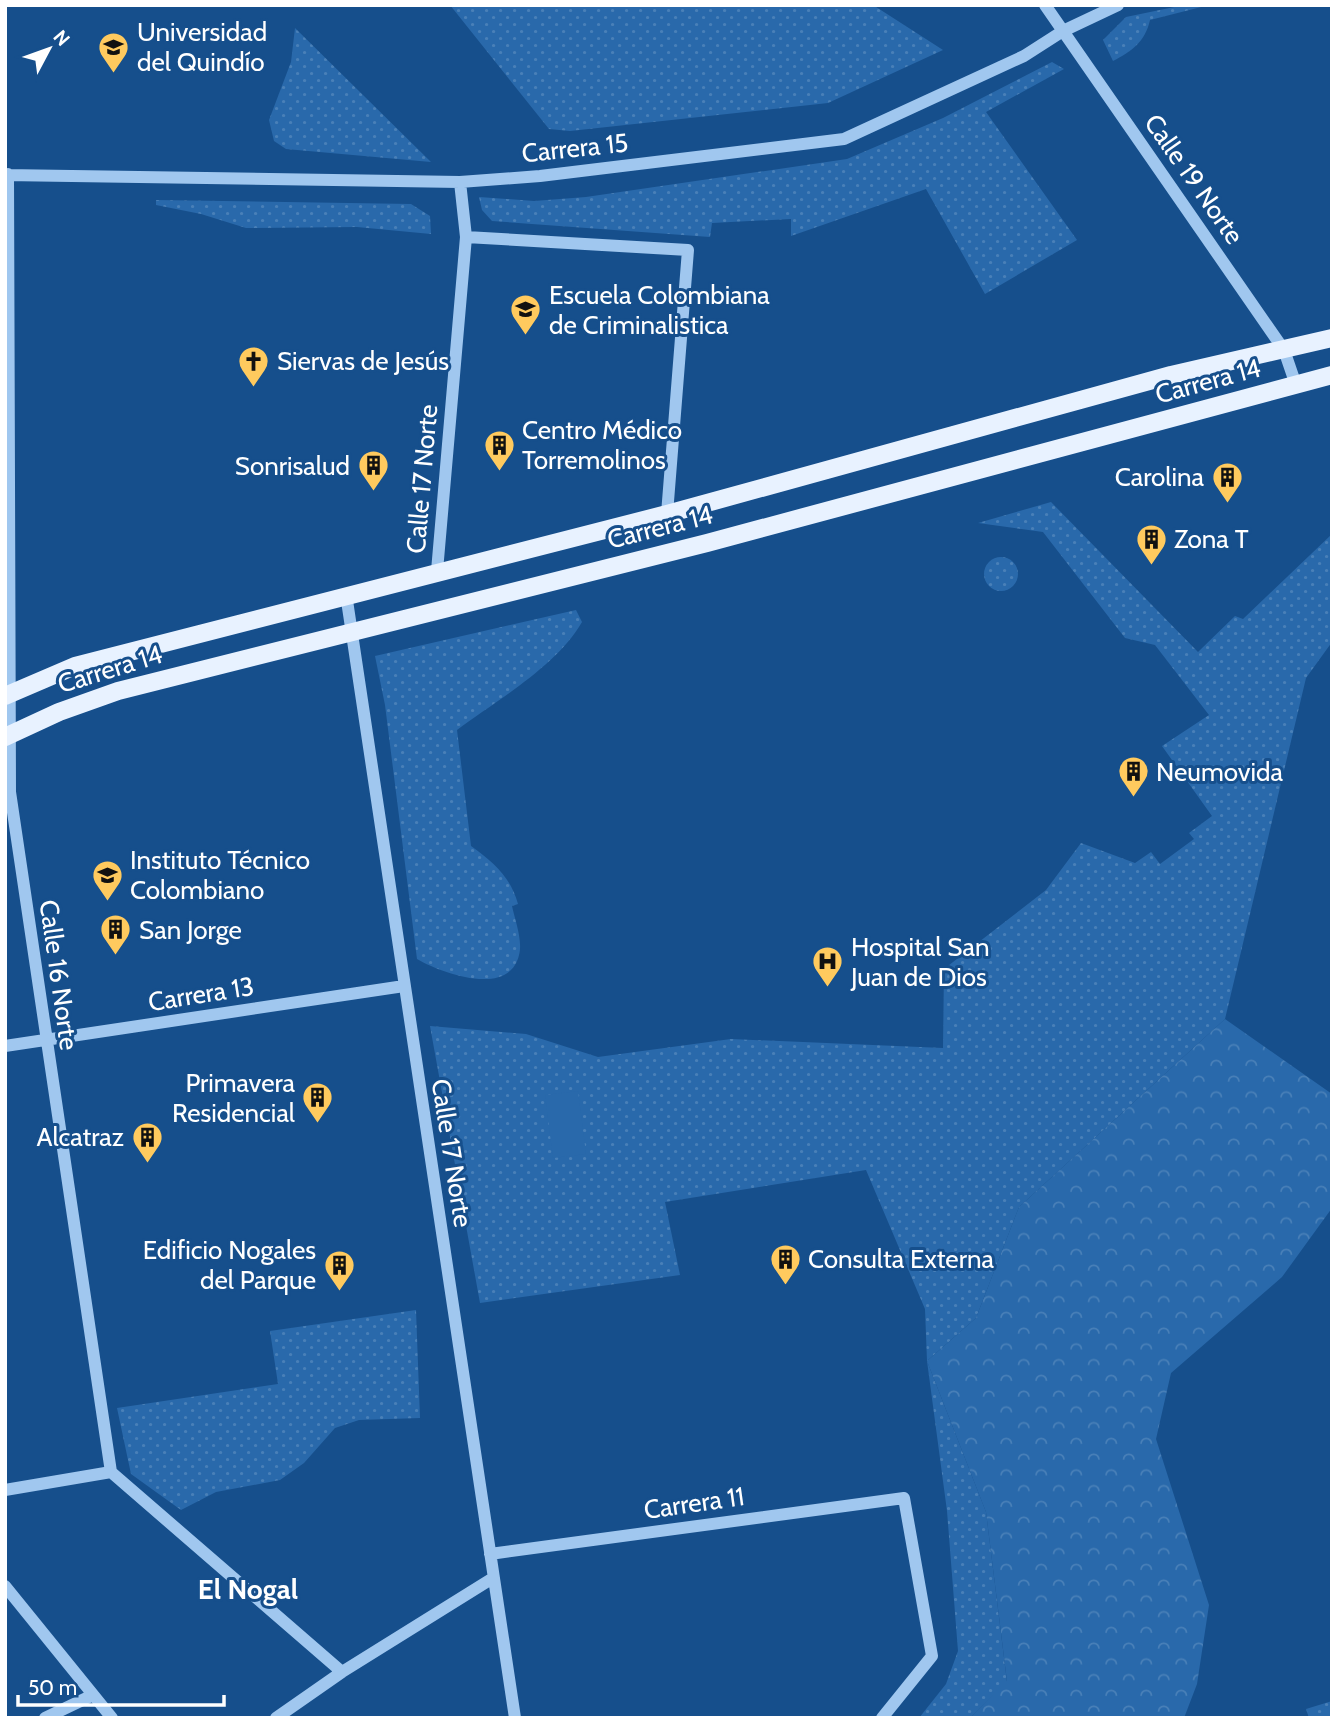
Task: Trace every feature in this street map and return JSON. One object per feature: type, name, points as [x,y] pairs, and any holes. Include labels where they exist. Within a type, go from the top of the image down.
[{"type":"main road","name":"Carrera 14","points":[[6,695],[75,666],[345,594],[667,514],[1145,383],[1332,338]]},
{"type":"main road","name":"Carrera 14","points":[[8,736],[60,712],[117,691],[707,543],[1332,375]]},
{"type":"street","name":"Calle 19 Norte","points":[[1045,5],[1284,350],[1296,385]]},
{"type":"street","name":"Carrera 15","points":[[6,174],[460,182],[844,139],[1024,56],[1063,31],[1118,5]]},
{"type":"street","name":"Calle 16 Norte","points":[[6,174],[6,695],[10,792],[111,1472]]},
{"type":"street","name":"Calle 17 Norte","points":[[437,571],[466,237],[460,182]]},
{"type":"street","points":[[466,237],[688,250],[667,514]]},
{"type":"street","name":"Calle 17 Norte","points":[[345,594],[515,1718]]},
{"type":"street","name":"Carrera 13","points":[[5,1046],[404,986]]},
{"type":"street","points":[[5,1490],[111,1472],[342,1672]]},
{"type":"street","name":"Carrera 11","points":[[490,1554],[904,1498],[932,1656],[882,1718]]},
{"type":"street","points":[[276,1718],[342,1672],[493,1578]]},
{"type":"street","points":[[5,1586],[112,1718]]},
{"type":"street","points":[[45,1718],[93,1695]]},
{"type":"green space","points":[[450,5],[873,5],[943,50],[828,103],[570,131],[549,129]]},
{"type":"green space","points":[[1184,5],[1209,5],[1150,20],[1137,45],[1113,61],[1103,40],[1126,17]]},
{"type":"green space","points":[[295,28],[431,162],[286,149],[274,141],[269,120],[291,62]]},
{"type":"green space","points":[[1052,62],[1064,69],[986,112],[1077,240],[985,294],[926,189],[791,236],[791,219],[712,223],[710,237],[492,221],[482,210],[479,197],[534,201],[586,197],[847,159],[943,118]]},
{"type":"green space","points":[[156,200],[411,204],[430,216],[431,234],[357,227],[246,228],[201,214],[156,205]]},
{"type":"green space","points":[[1051,502],[1198,652],[1235,616],[1243,619],[1332,534],[1332,642],[1306,678],[1225,1019],[1019,1207],[976,1318],[927,1361],[925,1309],[866,1170],[665,1202],[680,1275],[480,1303],[430,1026],[526,1034],[598,1057],[731,1039],[943,1048],[944,969],[1046,890],[1081,843],[1135,863],[1151,852],[1160,864],[1194,839],[1189,833],[1212,816],[1162,746],[1209,715],[1155,645],[1125,638],[1043,532],[978,523]]},
{"type":"green space","points":[[1001,557],[1013,562],[1018,574],[1013,586],[1001,591],[989,586],[984,574],[989,562]]},
{"type":"green space","points":[[576,610],[582,622],[558,653],[525,681],[457,730],[471,846],[500,871],[515,894],[518,904],[512,906],[519,937],[519,955],[513,968],[502,976],[489,979],[457,975],[428,965],[417,959],[385,705],[375,656]]},
{"type":"green space","points":[[1225,1019],[1332,1094],[1332,1208],[1282,1277],[1171,1373],[1156,1439],[1209,1605],[1197,1684],[1184,1718],[970,1718],[1007,1681],[986,1512],[927,1361],[976,1318],[1019,1207]]},
{"type":"green space","points":[[578,1091],[586,1154],[553,1158],[545,1095]]},
{"type":"green space","points":[[416,1310],[420,1418],[359,1420],[335,1428],[304,1463],[280,1480],[216,1492],[181,1510],[131,1474],[117,1408],[278,1384],[270,1331]]},
{"type":"green space","points":[[927,1361],[986,1512],[1007,1682],[970,1718],[919,1718],[946,1684],[958,1651],[947,1511]]},
{"type":"green space","points":[[1332,1701],[1332,1718],[1309,1718],[1306,1709]]},
{"type":"place","name":"Universidad del Quindío","points":[[114,74]]},
{"type":"place","name":"Escuela Colombiana de Criminalistica","points":[[526,337]]},
{"type":"place","name":"Siervas de Jesús","points":[[254,388]]},
{"type":"place","name":"Centro Médico Torremolinos","points":[[499,472]]},
{"type":"place","name":"Sonrisalud","points":[[373,493]]},
{"type":"place","name":"Carolina","points":[[1227,504]]},
{"type":"place","name":"Zona T","points":[[1151,566]]},
{"type":"place","name":"Neumovida","points":[[1133,799]]},
{"type":"place","name":"Instituto Técnico Colombiano","points":[[107,902]]},
{"type":"place","name":"San Jorge","points":[[116,957]]},
{"type":"place","name":"Hospital San Juan de Dios","points":[[828,989]]},
{"type":"place","name":"Primavera Residencial","points":[[318,1125]]},
{"type":"place","name":"Alcatraz","points":[[147,1164]]},
{"type":"place","name":"Consulta Externa","points":[[785,1286]]},
{"type":"place","name":"Edificio Nogales del Parque","points":[[339,1292]]},
{"type":"district","name":"El Nogal","points":[[248,1589]]}]
